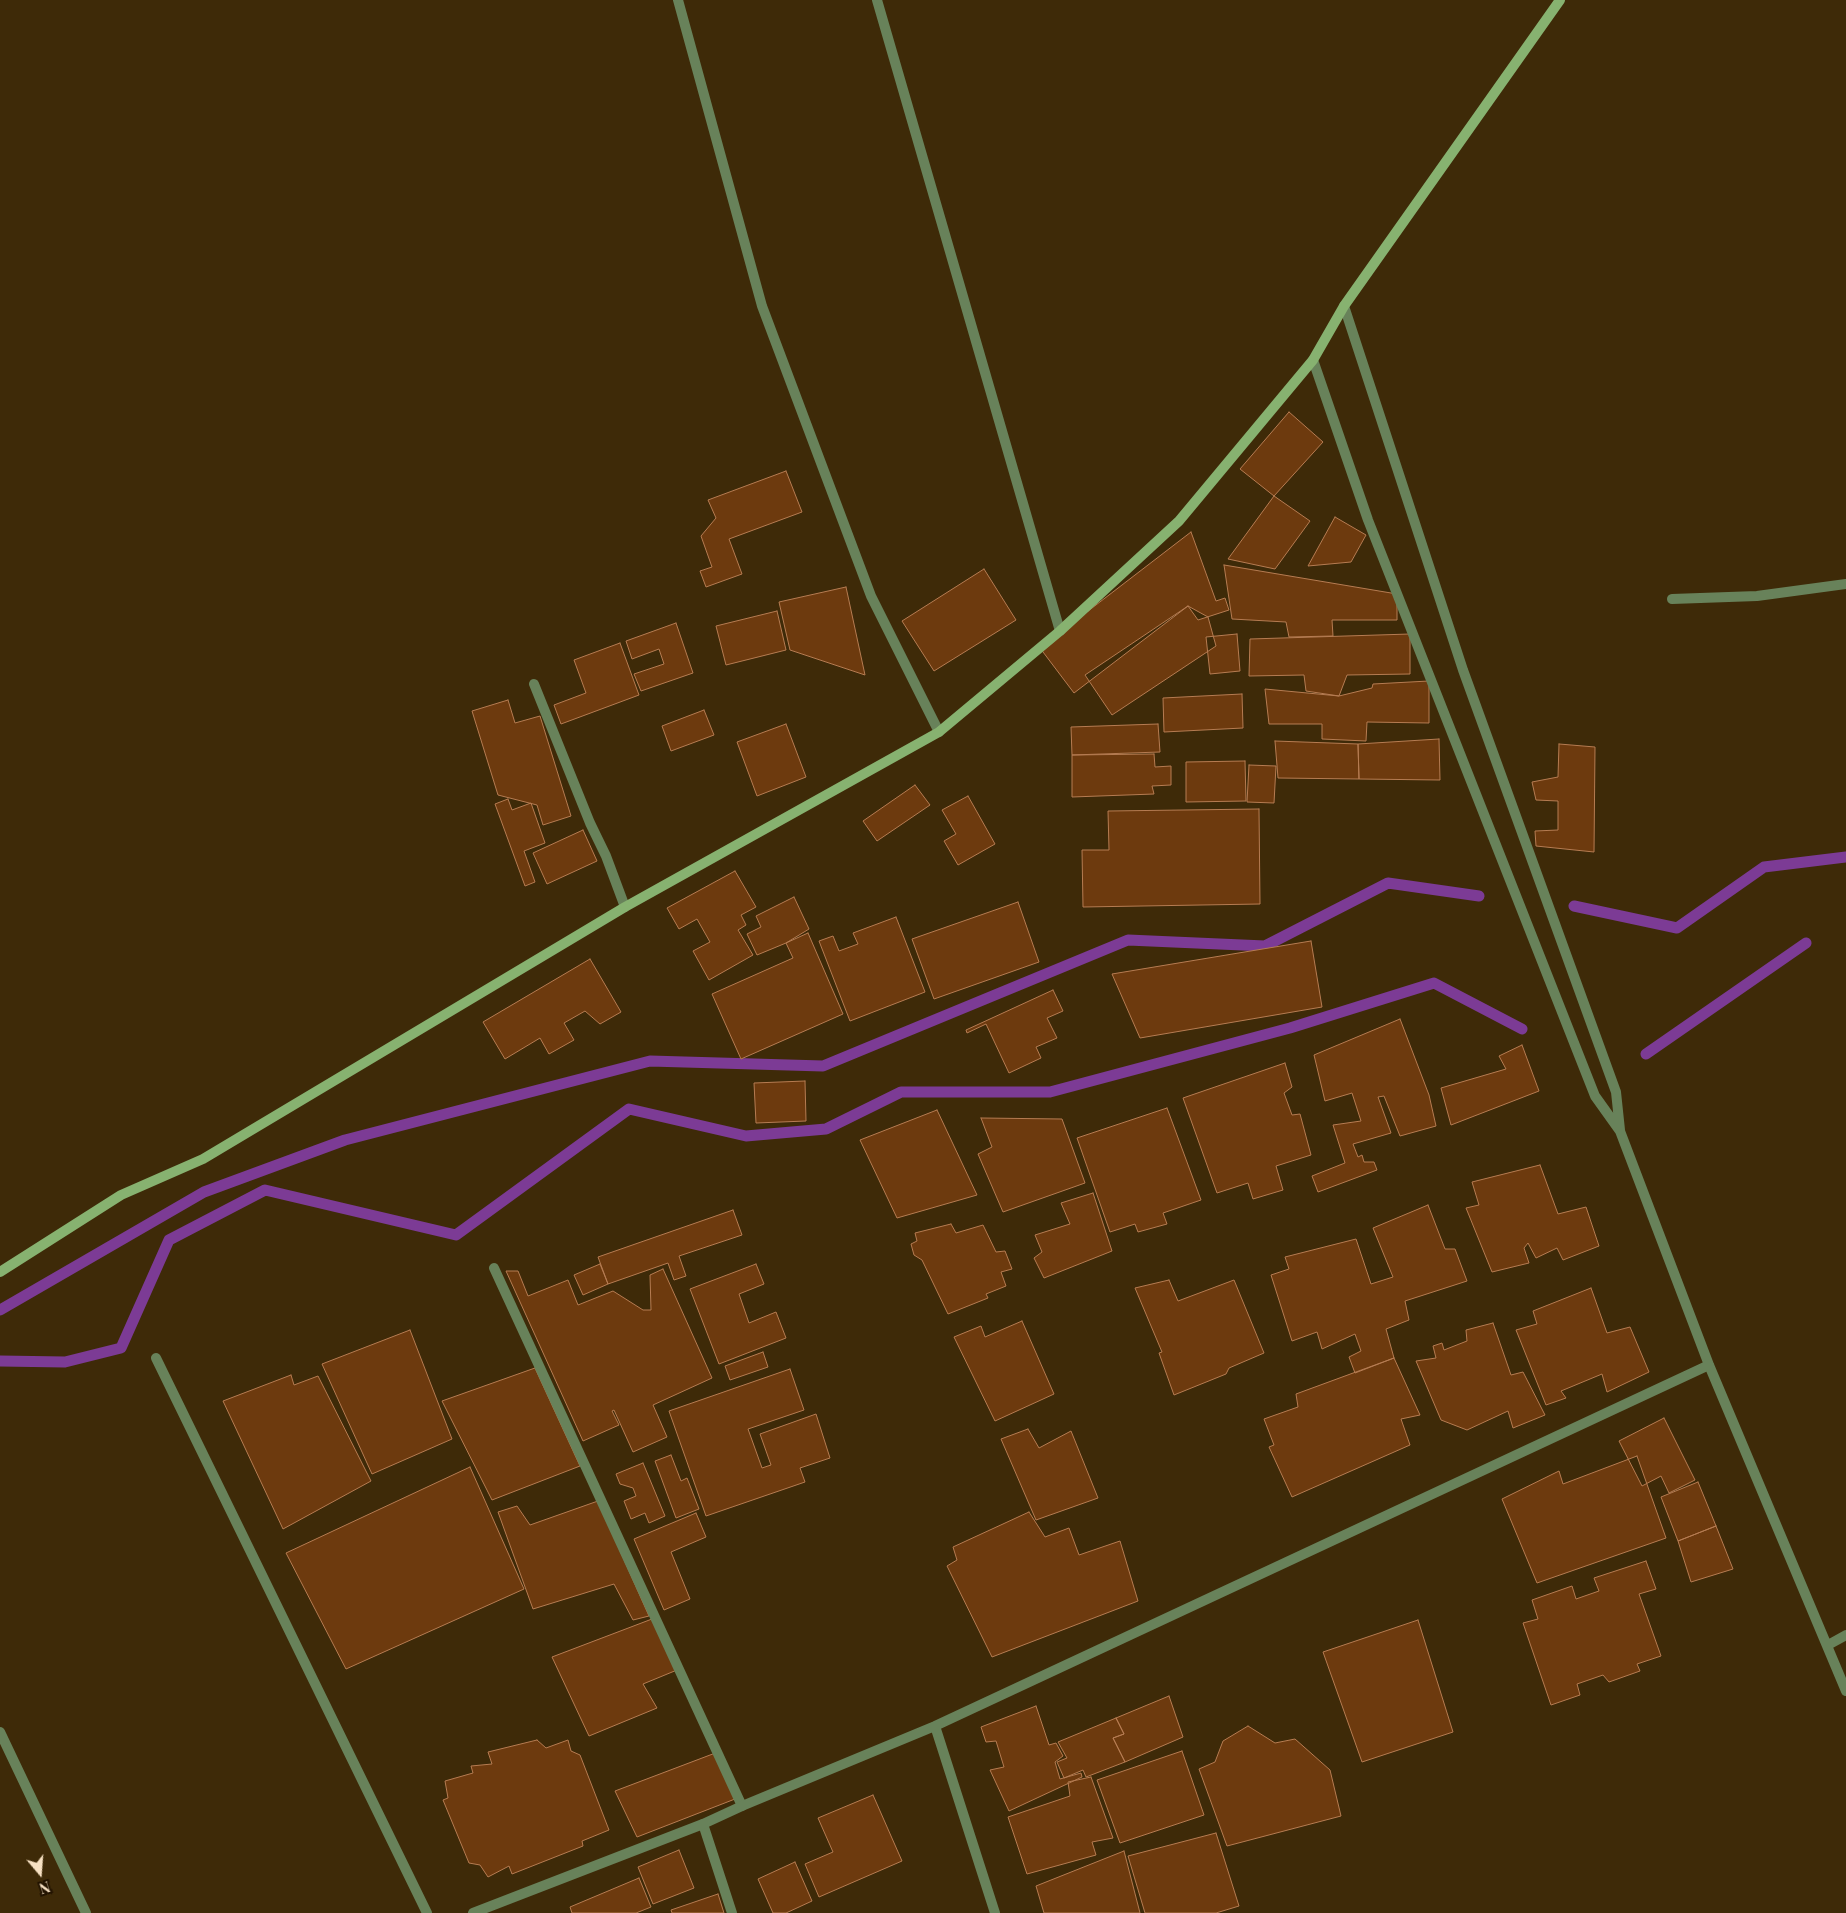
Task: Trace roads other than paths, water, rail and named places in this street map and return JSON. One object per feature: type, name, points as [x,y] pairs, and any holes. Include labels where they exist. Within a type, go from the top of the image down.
[{"type":"main road","points":[[0,1272],[121,1195],[202,1159],[625,907],[939,732],[1060,631],[1179,521],[1313,360],[1344,306],[1560,0]]},
{"type":"street","points":[[678,0],[762,306],[871,596],[939,732]]},
{"type":"street","points":[[877,0],[1060,631]]},
{"type":"street","points":[[1344,306],[1463,670],[1616,1092],[1620,1131],[1708,1365],[1846,1690]]},
{"type":"street","points":[[1313,360],[1368,520],[1595,1096],[1620,1131]]},
{"type":"street","points":[[1672,599],[1758,596],[1846,584]]},
{"type":"street","points":[[534,684],[590,824],[606,856],[625,907]]},
{"type":"street","points":[[494,1268],[742,1806]]},
{"type":"street","points":[[156,1358],[427,1913]]},
{"type":"street","points":[[473,1913],[703,1824],[935,1726],[1708,1365]]},
{"type":"street","points":[[1828,1644],[1846,1635]]},
{"type":"street","points":[[935,1726],[995,1913]]},
{"type":"street","points":[[0,1732],[86,1913]]},
{"type":"street","points":[[703,1824],[732,1913]]},
{"type":"waterway","points":[[1574,906],[1677,928],[1764,867],[1846,857]]},
{"type":"waterway","points":[[0,1310],[204,1192],[345,1140],[650,1061],[823,1066],[1128,940],[1265,946],[1388,883],[1479,896]]},
{"type":"waterway","points":[[1646,1054],[1806,943]]},
{"type":"waterway","points":[[0,1361],[65,1362],[121,1348],[169,1240],[265,1190],[456,1235],[629,1109],[746,1136],[826,1129],[901,1092],[1050,1092],[1290,1028],[1434,983],[1522,1029]]}]
